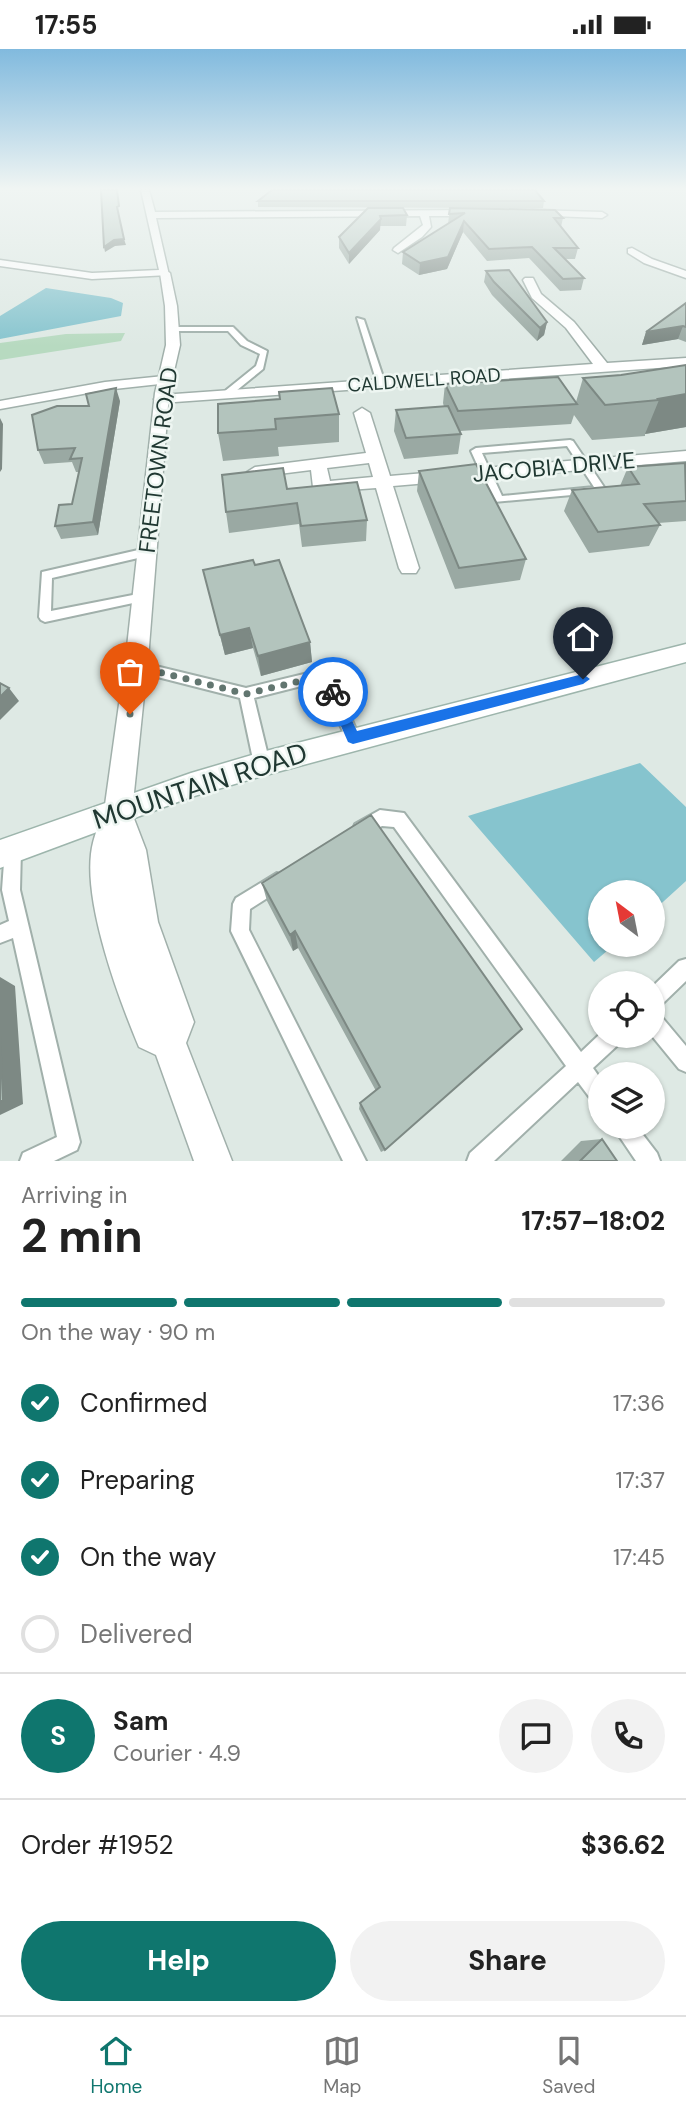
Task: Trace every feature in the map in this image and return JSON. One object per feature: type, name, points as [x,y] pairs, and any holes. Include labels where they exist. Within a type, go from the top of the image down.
[{"type":"street","name":"FREETOWN ROAD","points":[[157,242],[173,329],[171,354],[161,399],[143,597],[118,812],[104,856],[126,965],[151,1035],[169,1042],[213,1161]]},
{"type":"street","points":[[398,250],[409,242]]},
{"type":"street","points":[[632,251],[648,261],[686,275]]},
{"type":"street","points":[[0,263],[92,276],[165,273]]},
{"type":"street","points":[[529,280],[536,296],[570,325],[603,368]]},
{"type":"street","name":"CALDWELL ROAD","points":[[161,399],[686,362]]},
{"type":"street","points":[[0,405],[105,386],[164,380]]},
{"type":"street","points":[[362,413],[409,568]]},
{"type":"street","name":"JACOBIA DRIVE","points":[[318,462],[322,487],[686,456]]},
{"type":"street","points":[[234,474],[374,457]]},
{"type":"street","name":"MOUNTAIN ROAD","points":[[6,851],[262,764],[353,738],[686,653]]},
{"type":"lane","points":[[360,320],[381,383]]},
{"type":"lane","points":[[173,329],[230,329],[244,343],[264,353],[260,366],[228,393]]},
{"type":"lane","points":[[570,443],[585,464],[601,491],[498,500],[484,474],[476,451],[570,443]]},
{"type":"lane","points":[[143,597],[45,617],[46,575],[147,552]]},
{"type":"lane","points":[[135,666],[246,694],[325,675],[353,738]]},
{"type":"lane","points":[[246,694],[262,764]]},
{"type":"lane","points":[[345,840],[380,818],[398,819],[588,1079]]},
{"type":"lane","points":[[6,851],[10,890],[69,1142],[31,1161]]},
{"type":"lane","points":[[288,876],[242,904],[240,931],[355,1161]]},
{"type":"lane","points":[[0,934],[19,926]]},
{"type":"lane","points":[[665,988],[686,968]]},
{"type":"lane","points":[[665,1037],[686,1062]]},
{"type":"lane","points":[[478,1161],[600,1048]]},
{"type":"lane","points":[[633,1139],[649,1161]]},
{"type":"green space","points":[[125,333],[121,341],[0,360],[0,343],[66,334]]},
{"type":"water","points":[[46,288],[111,298],[123,303],[121,316],[0,339],[0,316]]},
{"type":"water","points":[[640,763],[686,807],[686,881],[665,900],[665,880],[588,880],[588,955],[468,816]]},
{"type":"building","points":[[342,242],[359,242],[349,253]]},
{"type":"building","points":[[419,242],[455,242],[448,257],[420,263],[403,252]]},
{"type":"building","points":[[483,242],[573,242],[578,248],[554,248],[584,278],[563,279],[532,247],[489,249]]},
{"type":"building","points":[[509,270],[547,322],[540,328],[486,271]]},
{"type":"building","points":[[686,303],[686,327],[646,332]]},
{"type":"building","points":[[686,365],[686,394],[659,400],[605,405],[583,378],[621,375]]},
{"type":"building","points":[[558,377],[577,404],[458,411],[445,384]]},
{"type":"building","points":[[116,388],[93,522],[55,526],[59,505],[72,504],[82,458],[70,459],[75,448],[38,450],[32,415],[57,406],[89,406],[86,394]]},
{"type":"building","points":[[332,388],[339,414],[275,419],[276,429],[218,433],[218,404],[280,399],[279,392]]},
{"type":"building","points":[[448,406],[461,434],[406,438],[396,410]]},
{"type":"building","points":[[685,463],[686,501],[644,504],[660,525],[598,532],[572,490],[639,484],[628,467]]},
{"type":"building","points":[[476,464],[526,559],[459,568],[419,471]]},
{"type":"building","points":[[283,468],[287,489],[357,482],[367,520],[301,526],[297,503],[226,512],[222,475]]},
{"type":"building","points":[[253,560],[255,565],[279,560],[310,642],[258,656],[249,628],[220,635],[203,570]]},
{"type":"building","points":[[0,683],[9,688],[0,697]]},
{"type":"building","points":[[371,815],[522,1029],[385,1150],[360,1103],[380,1087],[295,931],[290,935],[262,883]]},
{"type":"building","points":[[0,1035],[3,1100],[0,1102]]},
{"type":"building","points":[[602,1139],[617,1161],[580,1161]]},
{"type":"way so far","points":[[130,714],[135,666],[246,694],[325,675],[333,692]]},
{"type":"route","points":[[333,692],[353,738],[583,679]]}]
